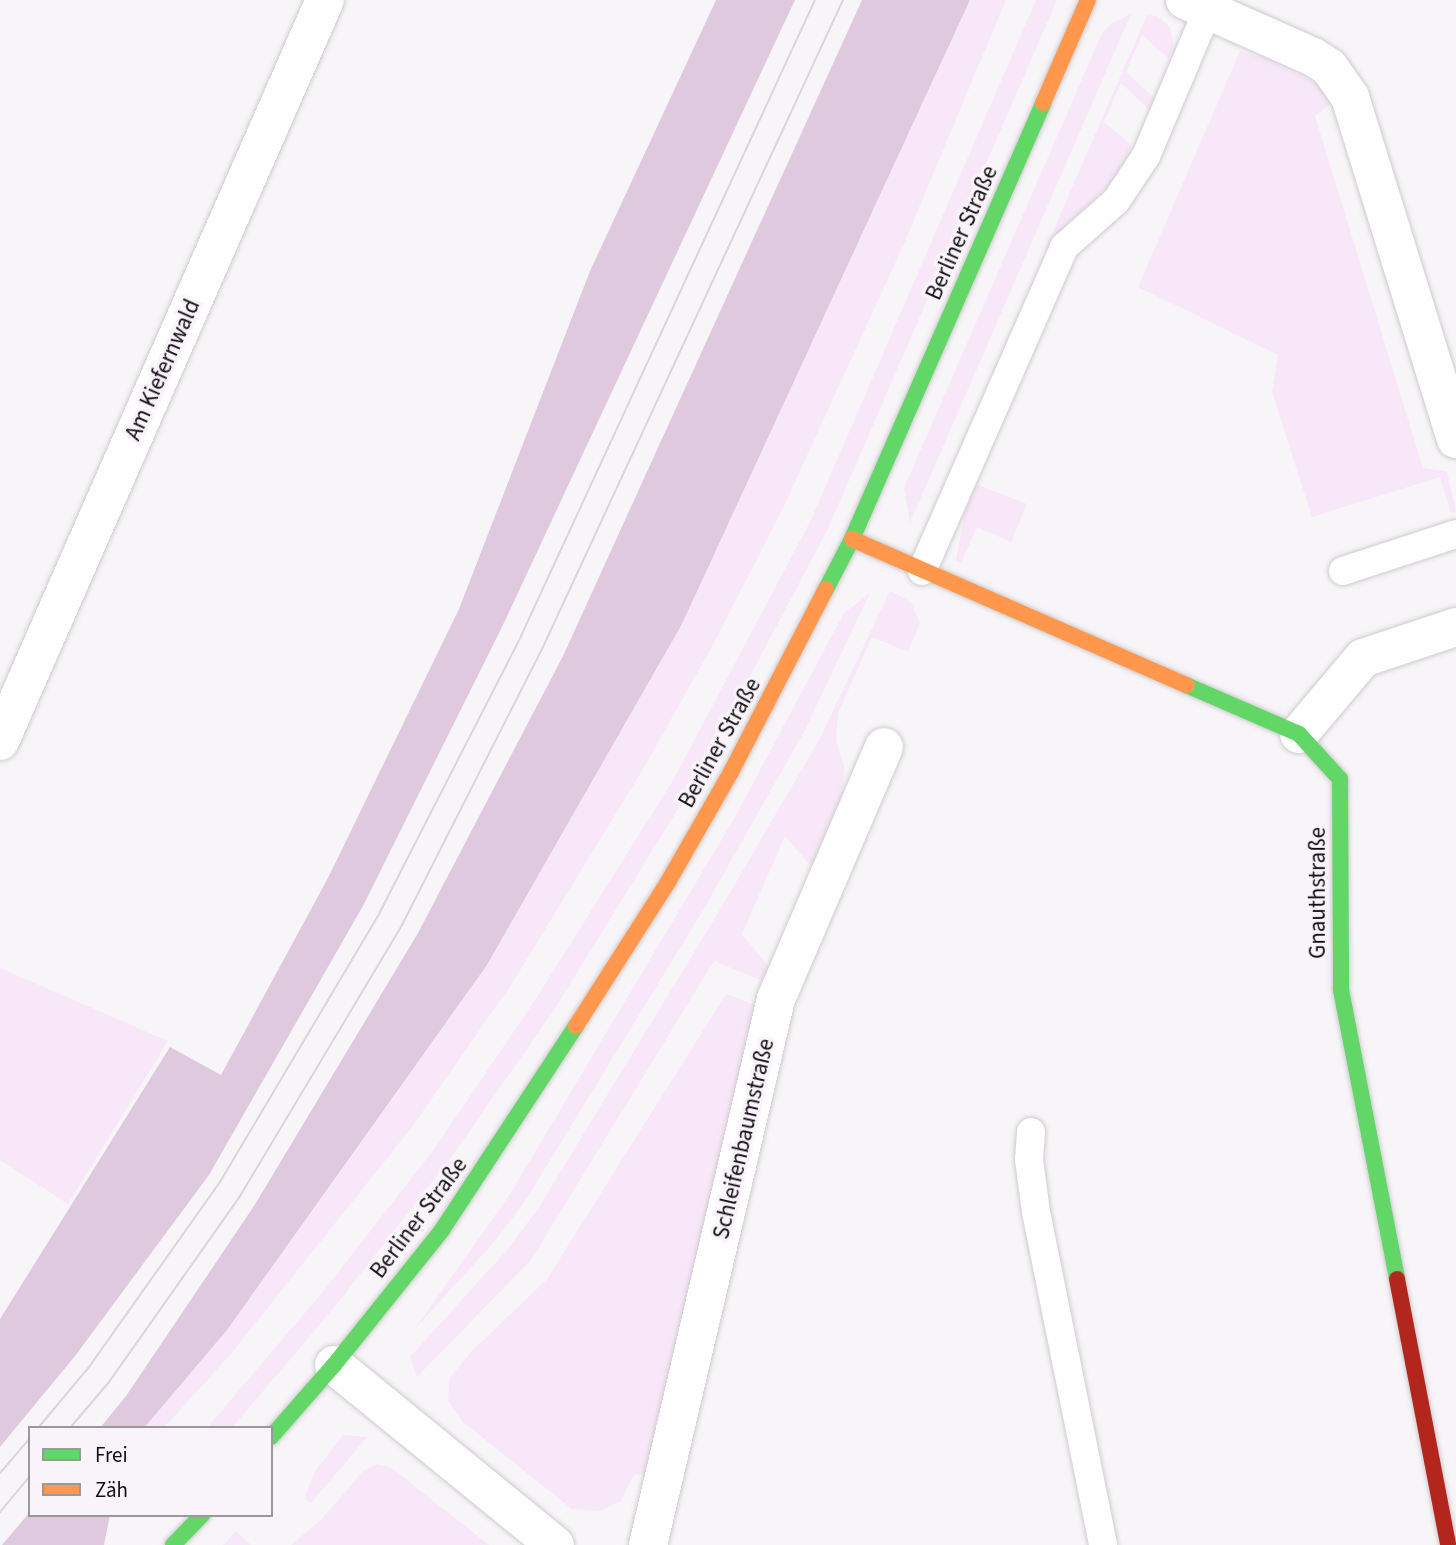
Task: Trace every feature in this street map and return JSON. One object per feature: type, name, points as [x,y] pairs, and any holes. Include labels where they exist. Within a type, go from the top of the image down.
[{"type":"main road","name":"Berliner Straße","points":[[273,1435],[334,1365],[442,1230],[502,1143],[617,965],[731,772],[852,539],[1088,0]]},
{"type":"main road","name":"Gnauthstraße","points":[[852,539],[1299,734],[1340,779],[1341,990],[1449,1526]]},
{"type":"main road","points":[[173,1545],[200,1517]]},
{"type":"street","name":"Am Kiefernwald","points":[[0,741],[325,0]]},
{"type":"street","points":[[1201,3],[1329,66],[1350,97],[1456,439]]},
{"type":"street","points":[[1299,734],[1363,658],[1456,627]]},
{"type":"street","name":"Schleifenbaumstraße","points":[[648,1545],[776,999],[884,747]]},
{"type":"street","points":[[334,1365],[555,1545]]},
{"type":"lane","points":[[922,571],[1063,247],[1115,201],[1146,156],[1201,3]]},
{"type":"lane","points":[[1343,571],[1456,534]]},
{"type":"lane","points":[[1031,1132],[1029,1159],[1036,1212],[1104,1545]]},
{"type":"shaded area","points":[[716,0],[795,0],[502,627],[364,904],[209,1175],[75,1356],[0,1447],[0,1319],[170,1047],[221,1075],[328,878],[459,609],[590,271]]},
{"type":"shaded area","points":[[862,0],[970,0],[682,624],[487,965],[227,1330],[146,1426],[102,1426],[126,1396],[254,1206],[418,933],[563,656]]},
{"type":"shaded area","points":[[970,0],[1006,0],[903,246],[784,506],[715,641],[645,766],[511,985],[412,1127],[230,1355],[166,1426],[146,1426],[227,1330],[487,965],[682,624]]},
{"type":"shaded area","points":[[1036,0],[1057,0],[828,529],[689,791],[554,1010],[450,1159],[337,1304],[234,1426],[209,1426],[325,1289],[435,1148],[535,1000],[672,782],[811,520]]},
{"type":"shaded area","points":[[1131,14],[910,523],[904,488],[1102,33],[1112,23]]},
{"type":"shaded area","points":[[1147,15],[1157,16],[1170,27],[1174,45],[1169,59],[1142,35],[1126,72],[1154,98],[1149,110],[1121,83],[1104,122],[1132,146],[1118,176],[1064,227],[1044,252]]},
{"type":"shaded area","points":[[1240,51],[1264,58],[1315,83],[1333,102],[1315,116],[1423,468],[1447,471],[1456,512],[1451,513],[1440,477],[1312,517],[1272,392],[1278,355],[1138,287]]},
{"type":"shaded area","points":[[975,484],[1027,504],[1011,542],[977,527],[961,563],[956,561],[964,515]]},
{"type":"shaded area","points":[[890,591],[911,602],[920,623],[908,652],[872,637],[838,713],[836,740],[844,767],[843,797],[812,867],[785,836],[742,934],[769,967],[763,981],[714,961],[531,1260],[417,1377],[410,1357],[508,1249],[539,1207],[715,918],[819,740]]},
{"type":"shaded area","points":[[870,593],[804,732],[702,912],[527,1198],[496,1240],[414,1330],[510,1194],[735,817],[844,613]]},
{"type":"shaded area","points":[[0,968],[168,1041],[68,1204],[0,1160]]},
{"type":"shaded area","points":[[726,994],[755,1005],[648,1476],[634,1474],[621,1501],[599,1511],[572,1509],[463,1422],[448,1401],[449,1379],[469,1354],[547,1279]]},
{"type":"shaded area","points":[[343,1435],[367,1437],[311,1503],[304,1498],[316,1470]]},
{"type":"shaded area","points":[[377,1464],[392,1468],[489,1545],[291,1545],[321,1520],[364,1470]]},
{"type":"shaded area","points":[[28,1514],[28,1517],[110,1517],[104,1545],[2,1545]]},
{"type":"shaded area","points":[[236,1531],[251,1545],[223,1545]]},
{"type":"tram line","points":[[40,1426],[89,1367],[220,1182],[380,912],[521,636],[815,0]]},
{"type":"tram line","points":[[72,1426],[109,1382],[240,1196],[402,925],[543,647],[843,0]]},
{"type":"tram line","points":[[0,1473],[28,1440]]},
{"type":"tram line","points":[[0,1512],[28,1478]]},
{"type":"traffic: fast","points":[[826,589],[852,539],[1043,103]]},
{"type":"traffic: fast","points":[[1186,685],[1299,734],[1340,779],[1341,990],[1397,1279]]},
{"type":"traffic: fast","points":[[273,1435],[334,1365],[442,1230],[576,1026]]},
{"type":"traffic: fast","points":[[173,1545],[200,1517]]},
{"type":"traffic: slow","points":[[1043,103],[1088,0]]},
{"type":"traffic: slow","points":[[852,539],[1186,685]]},
{"type":"traffic: slow","points":[[576,1026],[668,882],[731,772],[826,589]]},
{"type":"traffic: jam","points":[[1397,1279],[1448,1545]]}]
